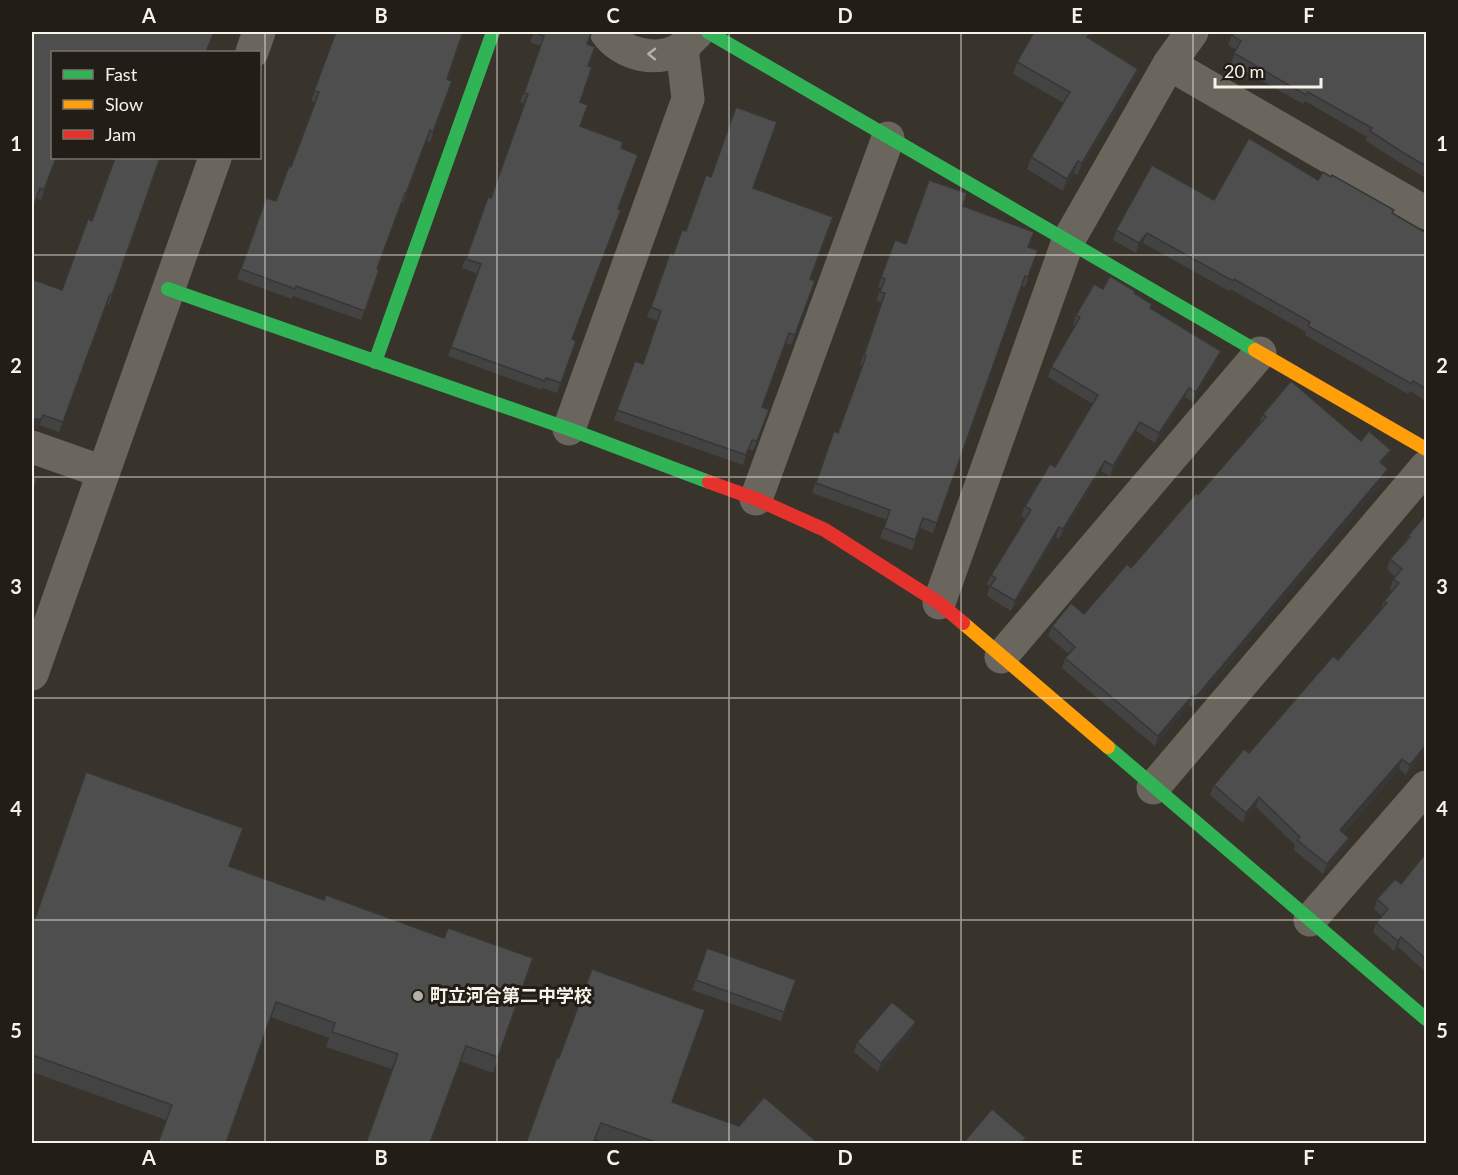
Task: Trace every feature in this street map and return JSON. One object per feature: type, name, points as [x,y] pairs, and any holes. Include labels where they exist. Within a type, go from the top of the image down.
[{"type":"street","points":[[252,51],[259,32]]},
{"type":"street","points":[[375,362],[493,32]]},
{"type":"street","points":[[606,32],[628,52],[656,56],[696,37]]},
{"type":"street","points":[[939,603],[1068,241],[1169,64],[1192,32]]},
{"type":"street","points":[[568,429],[688,99],[696,37]]},
{"type":"street","points":[[696,37],[888,138],[1426,449]]},
{"type":"street","points":[[1169,64],[1426,213]]},
{"type":"street","points":[[756,499],[888,138]]},
{"type":"street","points":[[32,674],[214,159]]},
{"type":"street","points":[[168,289],[568,429],[756,499],[825,530],[939,603],[1426,1019]]},
{"type":"street","points":[[1001,657],[1260,353]]},
{"type":"street","points":[[32,447],[103,472]]},
{"type":"street","points":[[1154,788],[1426,467]]},
{"type":"street","points":[[1310,920],[1426,787]]},
{"type":"building","points":[[32,32],[214,32],[206,51],[51,51],[51,159],[56,159],[44,190],[40,188],[32,211]]},
{"type":"building","points":[[336,32],[463,32],[447,79],[452,81],[433,132],[430,130],[405,193],[377,269],[379,270],[365,311],[241,269],[266,198],[276,201],[289,166],[291,167],[319,92],[314,91]]},
{"type":"building","points":[[533,32],[591,34],[587,44],[595,47],[588,66],[592,67],[580,102],[588,105],[580,126],[623,142],[621,148],[638,155],[618,209],[621,210],[572,339],[576,341],[561,383],[546,378],[545,381],[451,347],[481,264],[466,259],[488,197],[491,198],[528,94],[524,93],[544,36]]},
{"type":"building","points":[[1034,32],[1091,32],[1087,37],[1138,69],[1082,163],[1078,161],[1067,179],[1031,157],[1070,92],[1017,62]]},
{"type":"building","points":[[1234,32],[1426,32],[1426,166],[1370,131],[1372,128],[1308,92],[1306,95],[1234,53],[1241,41],[1232,35]]},
{"type":"building","points":[[736,107],[777,122],[753,188],[833,217],[810,279],[815,281],[795,335],[789,333],[762,407],[769,410],[757,441],[752,440],[746,455],[617,410],[635,361],[643,364],[661,311],[651,307],[670,253],[673,255],[682,230],[686,231],[706,175],[711,177]]},
{"type":"building","points":[[1249,138],[1318,180],[1323,172],[1331,177],[1332,175],[1394,210],[1392,213],[1426,233],[1426,389],[1413,381],[1412,384],[1308,326],[1310,322],[1147,233],[1139,243],[1116,230],[1152,165],[1214,200]]},
{"type":"building","points":[[115,159],[160,159],[112,295],[110,294],[63,422],[43,415],[42,419],[32,419],[32,279],[62,290],[88,219],[92,221]]},
{"type":"building","points":[[929,180],[967,193],[963,206],[1034,232],[1028,247],[1038,250],[1028,277],[1025,276],[937,523],[923,518],[915,540],[884,528],[890,510],[816,483],[834,431],[838,433],[866,356],[864,355],[885,293],[880,292],[885,279],[881,277],[895,240],[906,244]]},
{"type":"building","points":[[1110,276],[1152,304],[1150,308],[1221,351],[1196,392],[1189,388],[1159,433],[1140,422],[1113,466],[1105,461],[1063,529],[1059,527],[1015,601],[990,586],[996,578],[991,575],[1031,510],[1025,506],[1050,464],[1055,467],[1098,395],[1051,367],[1080,317],[1076,315],[1094,284],[1103,289]]},
{"type":"building","points":[[1291,381],[1361,441],[1369,431],[1391,450],[1380,462],[1388,469],[1196,697],[1193,695],[1158,736],[1065,658],[1075,647],[1052,626],[1071,603],[1084,614],[1127,564],[1131,568],[1266,417],[1263,414]]},
{"type":"building","points":[[32,477],[37,479],[32,494]]},
{"type":"building","points":[[1426,514],[1426,745],[1410,765],[1402,759],[1340,830],[1349,838],[1327,864],[1297,840],[1300,837],[1259,797],[1246,813],[1214,785],[1244,749],[1249,753],[1333,656],[1338,660],[1387,603],[1384,601],[1399,583],[1393,579],[1402,569],[1390,559],[1410,537],[1408,536]]},
{"type":"building","points":[[86,772],[243,828],[229,866],[324,900],[326,895],[444,938],[448,928],[533,958],[498,1057],[466,1046],[430,1143],[366,1143],[398,1054],[332,1032],[335,1023],[276,1002],[226,1143],[158,1143],[172,1105],[32,1055],[32,927]]},
{"type":"building","points":[[1426,853],[1426,959],[1401,937],[1398,941],[1376,923],[1388,909],[1377,899],[1395,879],[1401,884]]},
{"type":"building","points":[[707,948],[796,980],[784,1012],[696,980]]},
{"type":"building","points":[[592,969],[705,1010],[672,1102],[739,1126],[764,1097],[818,1143],[658,1143],[601,1123],[593,1143],[526,1143]]},
{"type":"building","points":[[892,1002],[916,1022],[881,1063],[857,1042]]},
{"type":"building","points":[[992,1109],[1026,1138],[1021,1143],[963,1143]]},
{"type":"traffic: fast","points":[[375,362],[493,32]]},
{"type":"traffic: fast","points":[[708,32],[1255,350]]},
{"type":"traffic: fast","points":[[168,289],[569,429],[709,482]]},
{"type":"traffic: fast","points":[[1108,747],[1426,1019]]},
{"type":"traffic: slow","points":[[1255,350],[1426,449]]},
{"type":"traffic: slow","points":[[963,623],[1108,747]]},
{"type":"traffic: jam","points":[[709,482],[756,499],[825,530],[939,603],[963,623]]},
{"type":"place","name":"町立河合第二中学校","points":[[418,996]]}]
